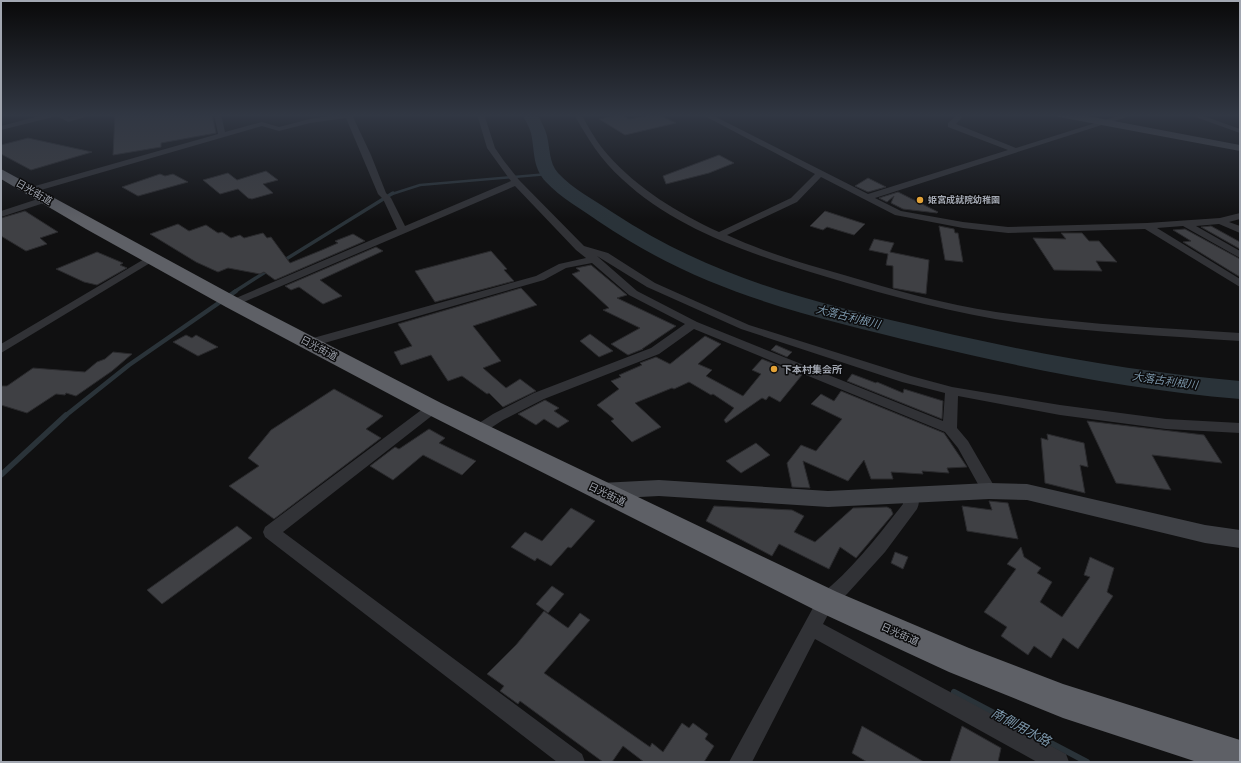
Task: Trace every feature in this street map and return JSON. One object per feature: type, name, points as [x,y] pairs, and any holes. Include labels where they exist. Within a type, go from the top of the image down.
[{"type":"highway","name":"日光街道","points":[[1,173],[233,303],[433,408],[826,602],[961,662],[1063,702],[1240,758]]},
{"type":"street","points":[[1,214],[39,195],[177,150]]},
{"type":"street","points":[[365,150],[382,194],[387,198],[402,230]]},
{"type":"street","points":[[492,150],[516,182],[580,248],[632,293],[693,324],[950,429],[963,445],[988,491]]},
{"type":"street","points":[[599,150],[606,158],[635,185],[665,206],[719,235],[785,262],[892,294],[963,309],[1105,329],[1240,337]]},
{"type":"street","points":[[775,150],[898,213],[963,225],[1008,230],[1147,226],[1220,221],[1240,216]]},
{"type":"street","points":[[866,197],[1017,150]]},
{"type":"street","points":[[719,235],[794,200],[821,173]]},
{"type":"street","points":[[233,303],[516,182]]},
{"type":"street","points":[[1220,221],[1240,230]]},
{"type":"street","points":[[1186,224],[1240,255]]},
{"type":"street","points":[[1147,226],[1240,284]]},
{"type":"street","points":[[580,248],[604,255],[651,285],[745,327],[952,391],[1067,411],[1166,424],[1240,428]]},
{"type":"street","points":[[1,349],[151,258]]},
{"type":"street","points":[[310,343],[540,278],[563,266],[594,260]]},
{"type":"street","points":[[478,430],[498,416],[539,396],[655,351],[693,324]]},
{"type":"street","points":[[729,339],[745,327]]},
{"type":"street","points":[[950,429],[952,391]]},
{"type":"street","points":[[433,408],[271,532],[574,762]]},
{"type":"street","points":[[601,491],[659,488],[828,500],[988,491],[1027,492],[1205,534],[1240,539]]},
{"type":"street","points":[[740,762],[810,627],[826,602],[841,589],[879,547],[911,505],[910,496]]},
{"type":"street","points":[[810,627],[1058,762]]},
{"type":"building","points":[[1,150],[81,150],[92,152],[31,170],[1,154]]},
{"type":"building","points":[[113,150],[145,150],[113,155]]},
{"type":"building","points":[[719,155],[734,163],[709,173],[666,184],[663,176]]},
{"type":"building","points":[[266,171],[278,180],[263,184],[273,193],[252,199],[248,198],[238,189],[220,194],[203,180],[228,173],[237,180]]},
{"type":"building","points":[[160,174],[165,176],[173,174],[188,182],[138,196],[122,187]]},
{"type":"building","points":[[868,178],[886,187],[868,192],[855,186]]},
{"type":"building","points":[[898,192],[938,212],[903,209],[891,203],[894,196],[887,202],[879,198]]},
{"type":"building","points":[[25,211],[58,232],[40,238],[47,244],[26,251],[1,236],[1,218]]},
{"type":"building","points":[[825,211],[865,224],[854,235],[827,227],[823,230],[810,226]]},
{"type":"building","points":[[178,224],[189,231],[206,225],[218,233],[222,232],[231,238],[240,235],[244,238],[263,233],[267,238],[271,237],[290,263],[338,243],[335,241],[353,234],[365,241],[275,280],[264,272],[260,274],[228,268],[218,272],[196,262],[150,234]]},
{"type":"building","points":[[939,226],[954,229],[955,233],[958,233],[963,262],[945,260]]},
{"type":"building","points":[[1211,226],[1240,242],[1240,249],[1201,227]]},
{"type":"building","points":[[1185,229],[1240,259],[1240,277],[1183,242],[1191,241],[1173,230]]},
{"type":"building","points":[[1061,233],[1082,233],[1089,241],[1099,241],[1117,262],[1096,261],[1102,271],[1054,270],[1033,238],[1066,239]]},
{"type":"building","points":[[874,239],[894,243],[890,252],[929,260],[926,294],[893,288],[893,266],[886,265],[888,254],[869,250]]},
{"type":"building","points":[[376,247],[383,251],[320,280],[342,296],[323,304],[299,287],[291,290],[285,286]]},
{"type":"building","points":[[491,251],[507,269],[504,270],[514,281],[435,302],[415,271]]},
{"type":"building","points":[[97,252],[123,263],[120,265],[127,268],[97,285],[84,282],[56,269]]},
{"type":"building","points":[[591,265],[627,295],[617,298],[676,326],[643,349],[628,355],[611,344],[640,328],[603,310],[609,308],[572,274],[580,271],[576,268]]},
{"type":"building","points":[[521,288],[537,305],[473,326],[501,361],[483,368],[506,388],[520,379],[536,391],[503,407],[489,393],[487,394],[462,376],[448,381],[431,355],[401,365],[394,352],[412,346],[398,324]]},
{"type":"building","points":[[590,334],[613,351],[599,357],[580,341]]},
{"type":"building","points":[[186,335],[192,338],[196,335],[218,347],[198,356],[173,342]]},
{"type":"building","points":[[705,336],[721,344],[698,364],[712,370],[706,376],[743,396],[761,374],[752,370],[762,359],[802,375],[780,402],[769,396],[766,400],[762,398],[726,423],[724,420],[734,408],[713,394],[711,395],[689,382],[674,389],[672,388],[635,403],[661,427],[632,442],[611,421],[614,419],[597,405],[619,389],[611,381],[621,377],[619,375],[642,365],[640,363],[656,357],[670,364]]},
{"type":"building","points":[[776,345],[792,352],[787,357],[771,350]]},
{"type":"building","points":[[113,352],[132,354],[112,371],[76,396],[66,393],[65,395],[56,394],[27,413],[1,405],[1,386],[7,386],[33,368],[85,372]]},
{"type":"building","points":[[852,374],[876,383],[877,382],[903,393],[904,389],[943,401],[942,419],[847,381]]},
{"type":"building","points":[[334,389],[383,416],[366,429],[381,438],[274,519],[229,486],[259,466],[248,458],[271,430]]},
{"type":"building","points":[[841,391],[944,433],[967,467],[947,468],[949,473],[922,471],[923,474],[891,472],[893,479],[871,479],[864,460],[848,481],[803,461],[810,488],[792,487],[787,463],[801,445],[816,451],[842,419],[811,404],[821,394],[834,401]]},
{"type":"building","points":[[545,400],[559,408],[554,411],[569,421],[558,428],[544,419],[536,425],[518,414]]},
{"type":"building","points":[[1087,421],[1204,435],[1222,463],[1152,455],[1171,490],[1116,483]]},
{"type":"building","points":[[429,429],[445,438],[439,443],[476,461],[462,475],[423,455],[393,480],[370,466],[395,447],[399,449]]},
{"type":"building","points":[[1047,434],[1084,443],[1088,467],[1080,465],[1085,493],[1045,483],[1041,438],[1048,440]]},
{"type":"building","points":[[756,443],[770,455],[741,473],[726,461]]},
{"type":"building","points":[[989,501],[1008,503],[1018,539],[967,531],[962,506],[992,510]]},
{"type":"building","points":[[714,506],[792,510],[804,516],[794,532],[815,542],[853,508],[887,507],[891,509],[893,514],[856,558],[840,547],[829,569],[779,544],[772,556],[706,521]]},
{"type":"building","points":[[571,508],[595,521],[571,548],[568,547],[551,566],[537,558],[535,561],[511,547],[525,532],[542,541]]},
{"type":"building","points":[[237,526],[252,538],[162,604],[147,590]]},
{"type":"building","points":[[1021,547],[1024,557],[1041,568],[1037,573],[1052,582],[1040,602],[1062,617],[1090,577],[1084,575],[1090,557],[1114,568],[1107,592],[1113,596],[1078,649],[1063,638],[1051,658],[1034,646],[1028,655],[1001,636],[1007,627],[984,612],[1016,569],[1007,564]]},
{"type":"building","points":[[895,552],[908,557],[903,569],[891,563]]},
{"type":"building","points":[[552,586],[564,594],[548,613],[536,604]]},
{"type":"building","points":[[544,611],[568,628],[580,613],[590,620],[544,673],[650,747],[652,743],[663,752],[682,723],[689,728],[693,723],[708,734],[705,739],[714,746],[704,762],[644,762],[623,746],[612,762],[603,762],[520,701],[518,704],[500,691],[504,686],[487,674],[516,645]]},
{"type":"building","points":[[862,726],[924,762],[867,762],[852,753]]},
{"type":"building","points":[[962,726],[1001,748],[998,762],[950,762]]},
{"type":"waterway","name":"大落古利根川","points":[[541,150],[546,169],[559,185],[613,222],[645,242],[679,260],[755,292],[830,314],[1046,363],[1123,377],[1201,387],[1240,390]]},
{"type":"waterway","points":[[392,194],[420,185],[548,174]]},
{"type":"waterway","points":[[283,261],[393,193]]},
{"type":"waterway","points":[[234,292],[270,269]]},
{"type":"waterway","points":[[65,416],[129,365],[236,291]]},
{"type":"waterway","points":[[1,475],[66,415]]},
{"type":"waterway","name":"南側用水路","points":[[954,692],[1087,762]]},
{"type":"place","name":"姫宮成就院幼稚園","points":[[920,200]]},
{"type":"place","name":"下本村集会所","points":[[774,369]]}]
